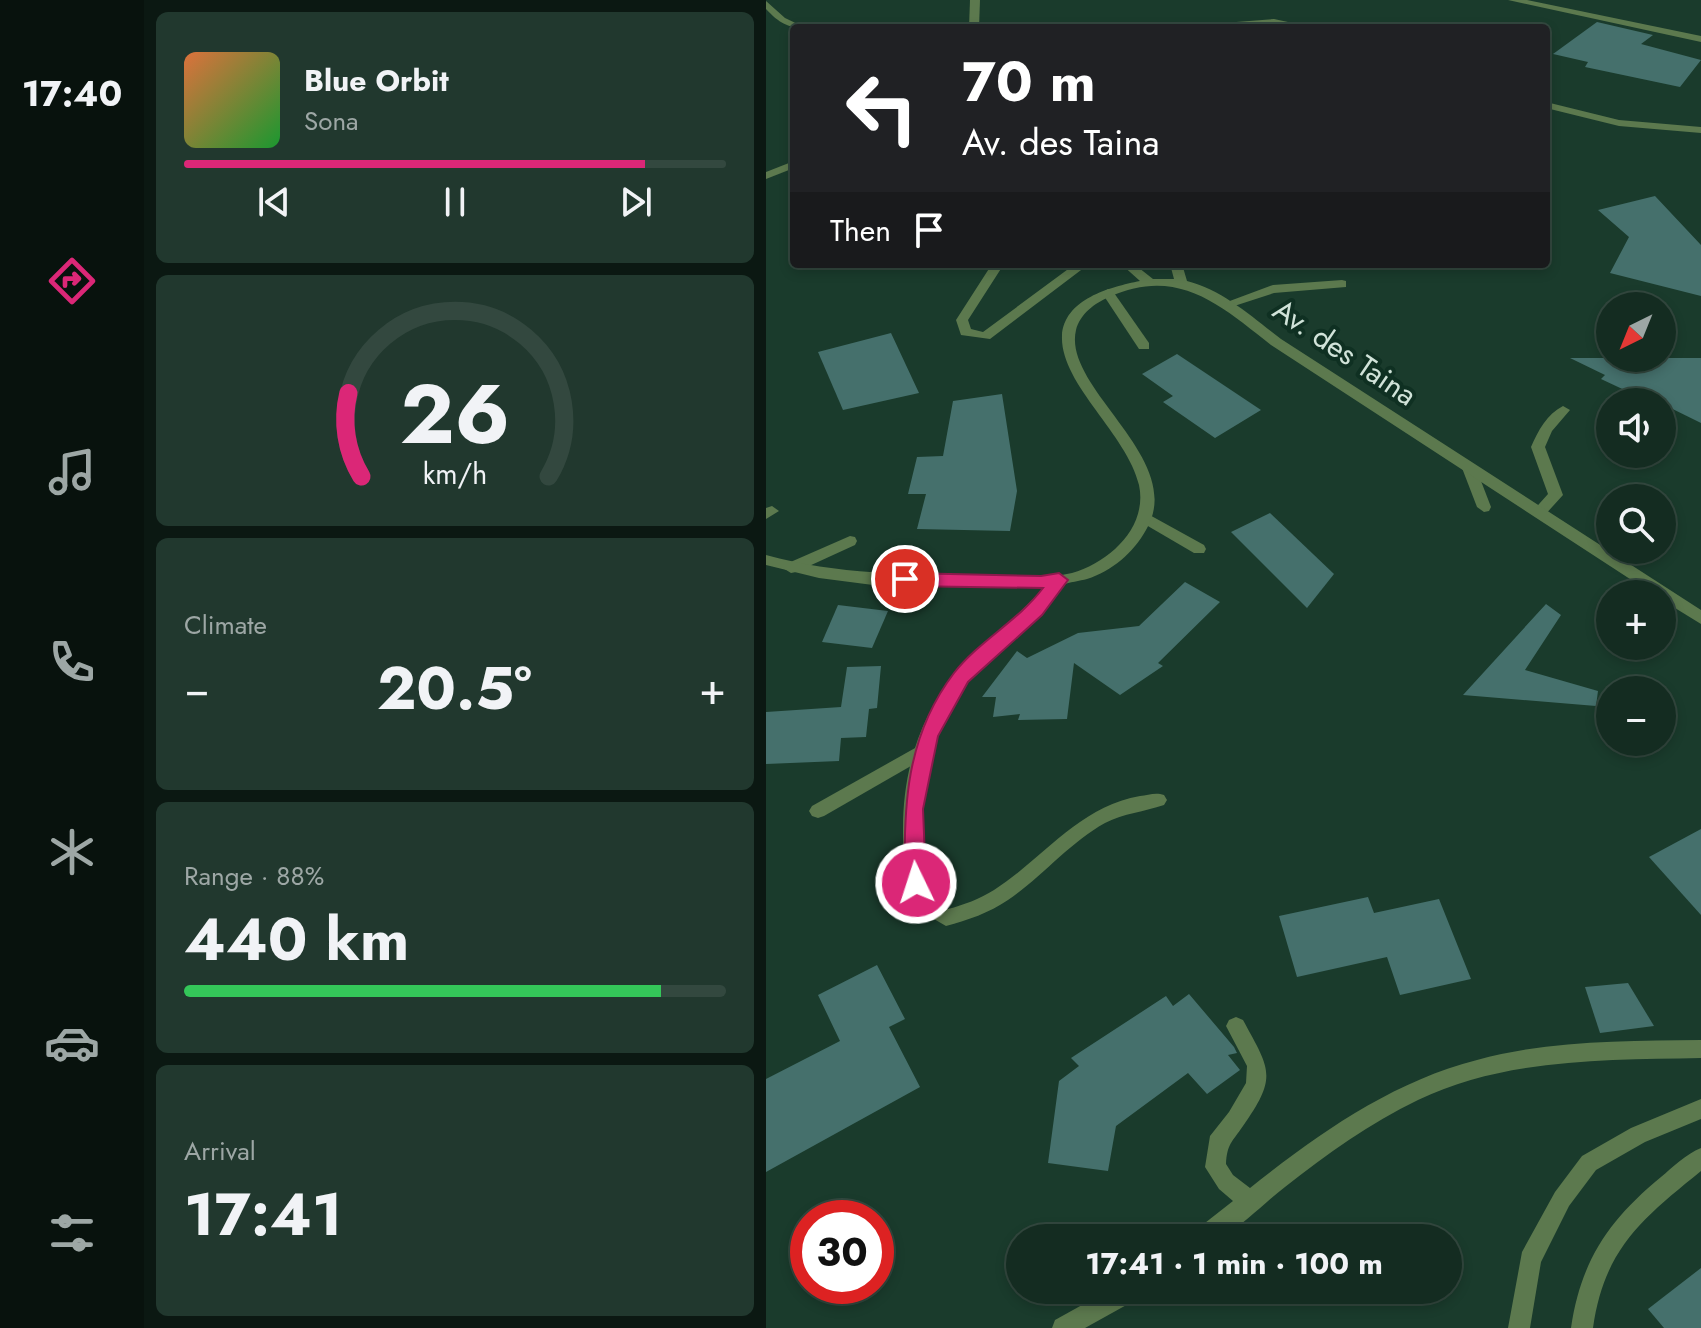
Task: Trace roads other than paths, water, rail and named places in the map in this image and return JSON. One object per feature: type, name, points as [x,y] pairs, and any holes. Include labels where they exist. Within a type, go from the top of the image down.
[{"type":"street","points":[[974,24],[975,0]]},
{"type":"street","points":[[1513,0],[1701,39]]},
{"type":"street","points":[[766,4],[782,20],[792,24]]},
{"type":"street","points":[[1248,24],[1286,24]]},
{"type":"street","points":[[1550,106],[1619,123],[1701,130]]},
{"type":"street","points":[[766,176],[790,166]]},
{"type":"street","points":[[995,268],[968,305],[962,320],[966,332],[985,336],[1078,268]]},
{"type":"street","points":[[1132,268],[1150,283]]},
{"type":"street","points":[[1177,268],[1182,284]]},
{"type":"street","name":"Av. des Taina","points":[[1146,518],[1145,475],[1073,363],[1068,343],[1071,324],[1080,311],[1108,293],[1150,283],[1182,284],[1225,305],[1276,342],[1701,618]]},
{"type":"street","points":[[1225,305],[1273,289],[1342,284]]},
{"type":"street","points":[[1108,293],[1144,346]]},
{"type":"street","points":[[1538,513],[1556,495],[1538,447],[1546,429],[1563,410]]},
{"type":"street","points":[[1469,468],[1484,507]]},
{"type":"street","points":[[766,560],[838,576],[1041,583],[1075,577],[1124,549],[1139,533],[1146,518],[1199,549]]},
{"type":"street","points":[[791,568],[850,541]]},
{"type":"street","points":[[1059,580],[1036,611],[961,677],[940,712],[924,750],[913,809],[916,883],[921,902],[946,918],[969,915],[1003,893],[1051,850],[1100,815],[1140,801],[1158,800]]},
{"type":"street","points":[[818,811],[924,750]]},
{"type":"street","points":[[1236,1026],[1257,1065],[1256,1085],[1217,1143],[1215,1167],[1226,1182],[1251,1202]]},
{"type":"street","points":[[1222,1224],[1349,1127],[1408,1094],[1449,1078],[1492,1066],[1560,1057],[1701,1049]]},
{"type":"street","points":[[1519,1328],[1530,1260],[1562,1199],[1589,1163],[1638,1135],[1701,1109]]},
{"type":"street","points":[[1582,1328],[1584,1300],[1596,1263],[1645,1204],[1701,1158]]},
{"type":"street","points":[[1063,1328],[1106,1304]]}]
